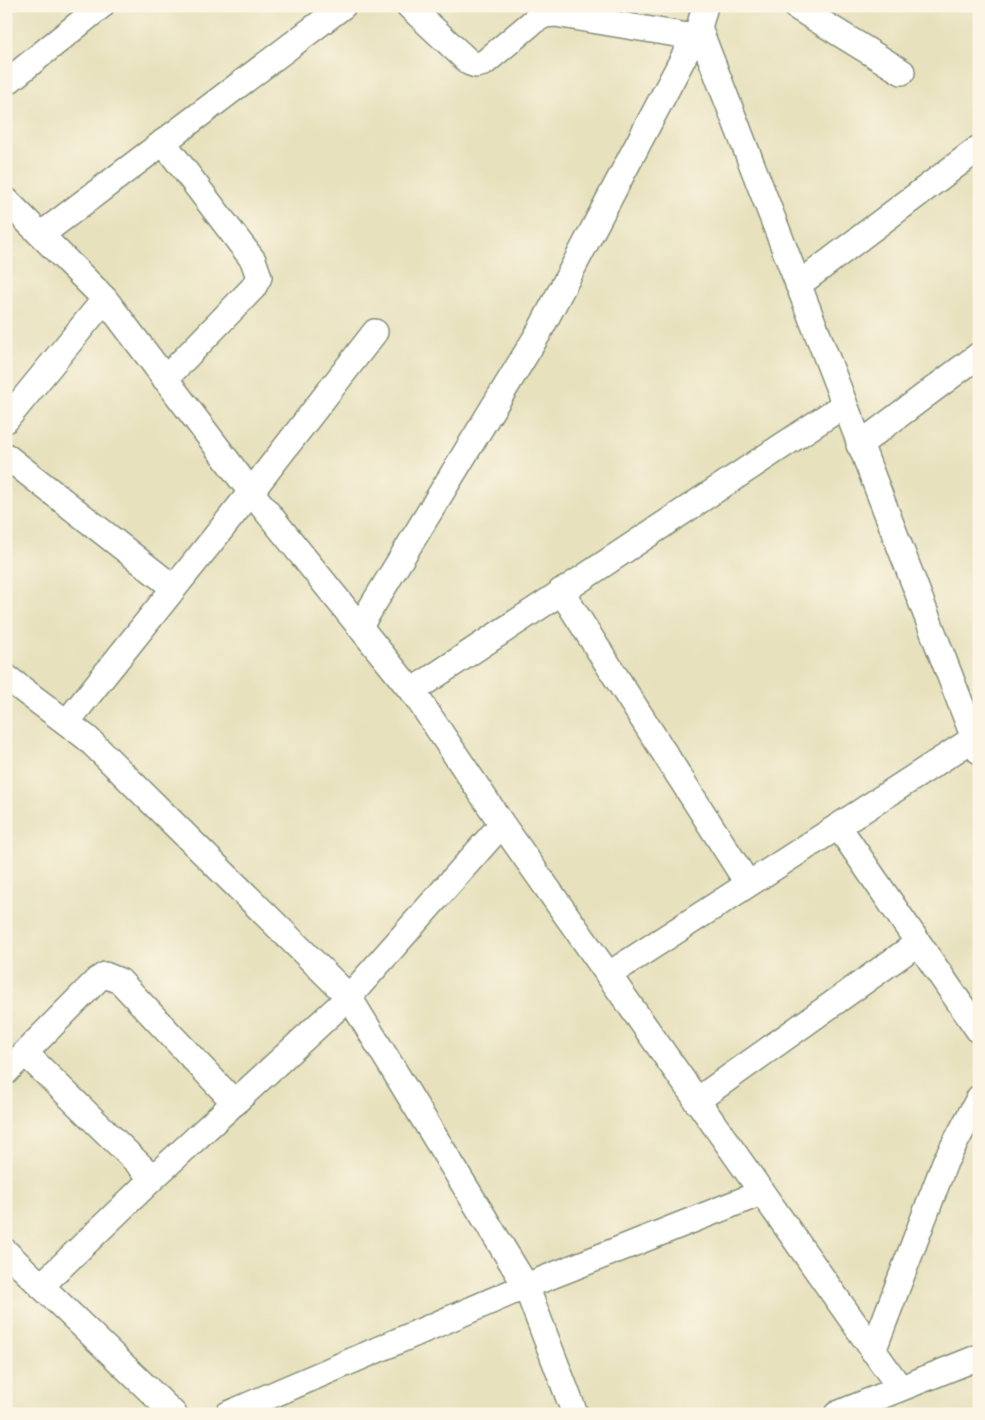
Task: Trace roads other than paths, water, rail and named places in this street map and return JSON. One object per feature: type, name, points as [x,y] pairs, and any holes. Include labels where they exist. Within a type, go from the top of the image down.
[{"type":"street","points":[[6,83],[101,6]]},
{"type":"street","points":[[42,234],[343,6]]},
{"type":"street","points":[[409,6],[470,63],[476,65],[484,63],[535,20],[545,15],[556,14],[699,24]]},
{"type":"street","points":[[795,6],[902,72]]},
{"type":"street","points":[[608,975],[838,826],[976,745],[859,445],[699,24]]},
{"type":"street","points":[[360,626],[538,334],[699,24]]},
{"type":"street","points":[[164,142],[254,260],[259,277],[253,288],[165,378]]},
{"type":"street","points":[[798,285],[979,148]]},
{"type":"street","points":[[9,210],[42,234],[105,299],[250,492],[412,691],[502,824],[900,1388]]},
{"type":"street","points":[[6,420],[105,299]]},
{"type":"street","points":[[68,722],[375,332]]},
{"type":"street","points":[[859,445],[979,355]]},
{"type":"street","points":[[412,691],[844,405]]},
{"type":"street","points":[[6,456],[174,588]]},
{"type":"street","points":[[561,591],[748,884]]},
{"type":"street","points":[[6,677],[87,738],[350,997],[526,1286],[575,1414]]},
{"type":"street","points":[[42,1286],[153,1178],[350,997],[502,824]]},
{"type":"street","points":[[838,826],[979,1031]]},
{"type":"street","points":[[696,1101],[918,943]]},
{"type":"street","points":[[6,1072],[97,980],[105,975],[120,981],[235,1103]]},
{"type":"street","points":[[25,1053],[153,1178]]},
{"type":"street","points":[[873,1351],[945,1162],[979,1098]]},
{"type":"street","points":[[228,1414],[526,1286],[761,1193]]},
{"type":"street","points":[[6,1252],[174,1414]]},
{"type":"street","points":[[837,1414],[979,1357]]}]
